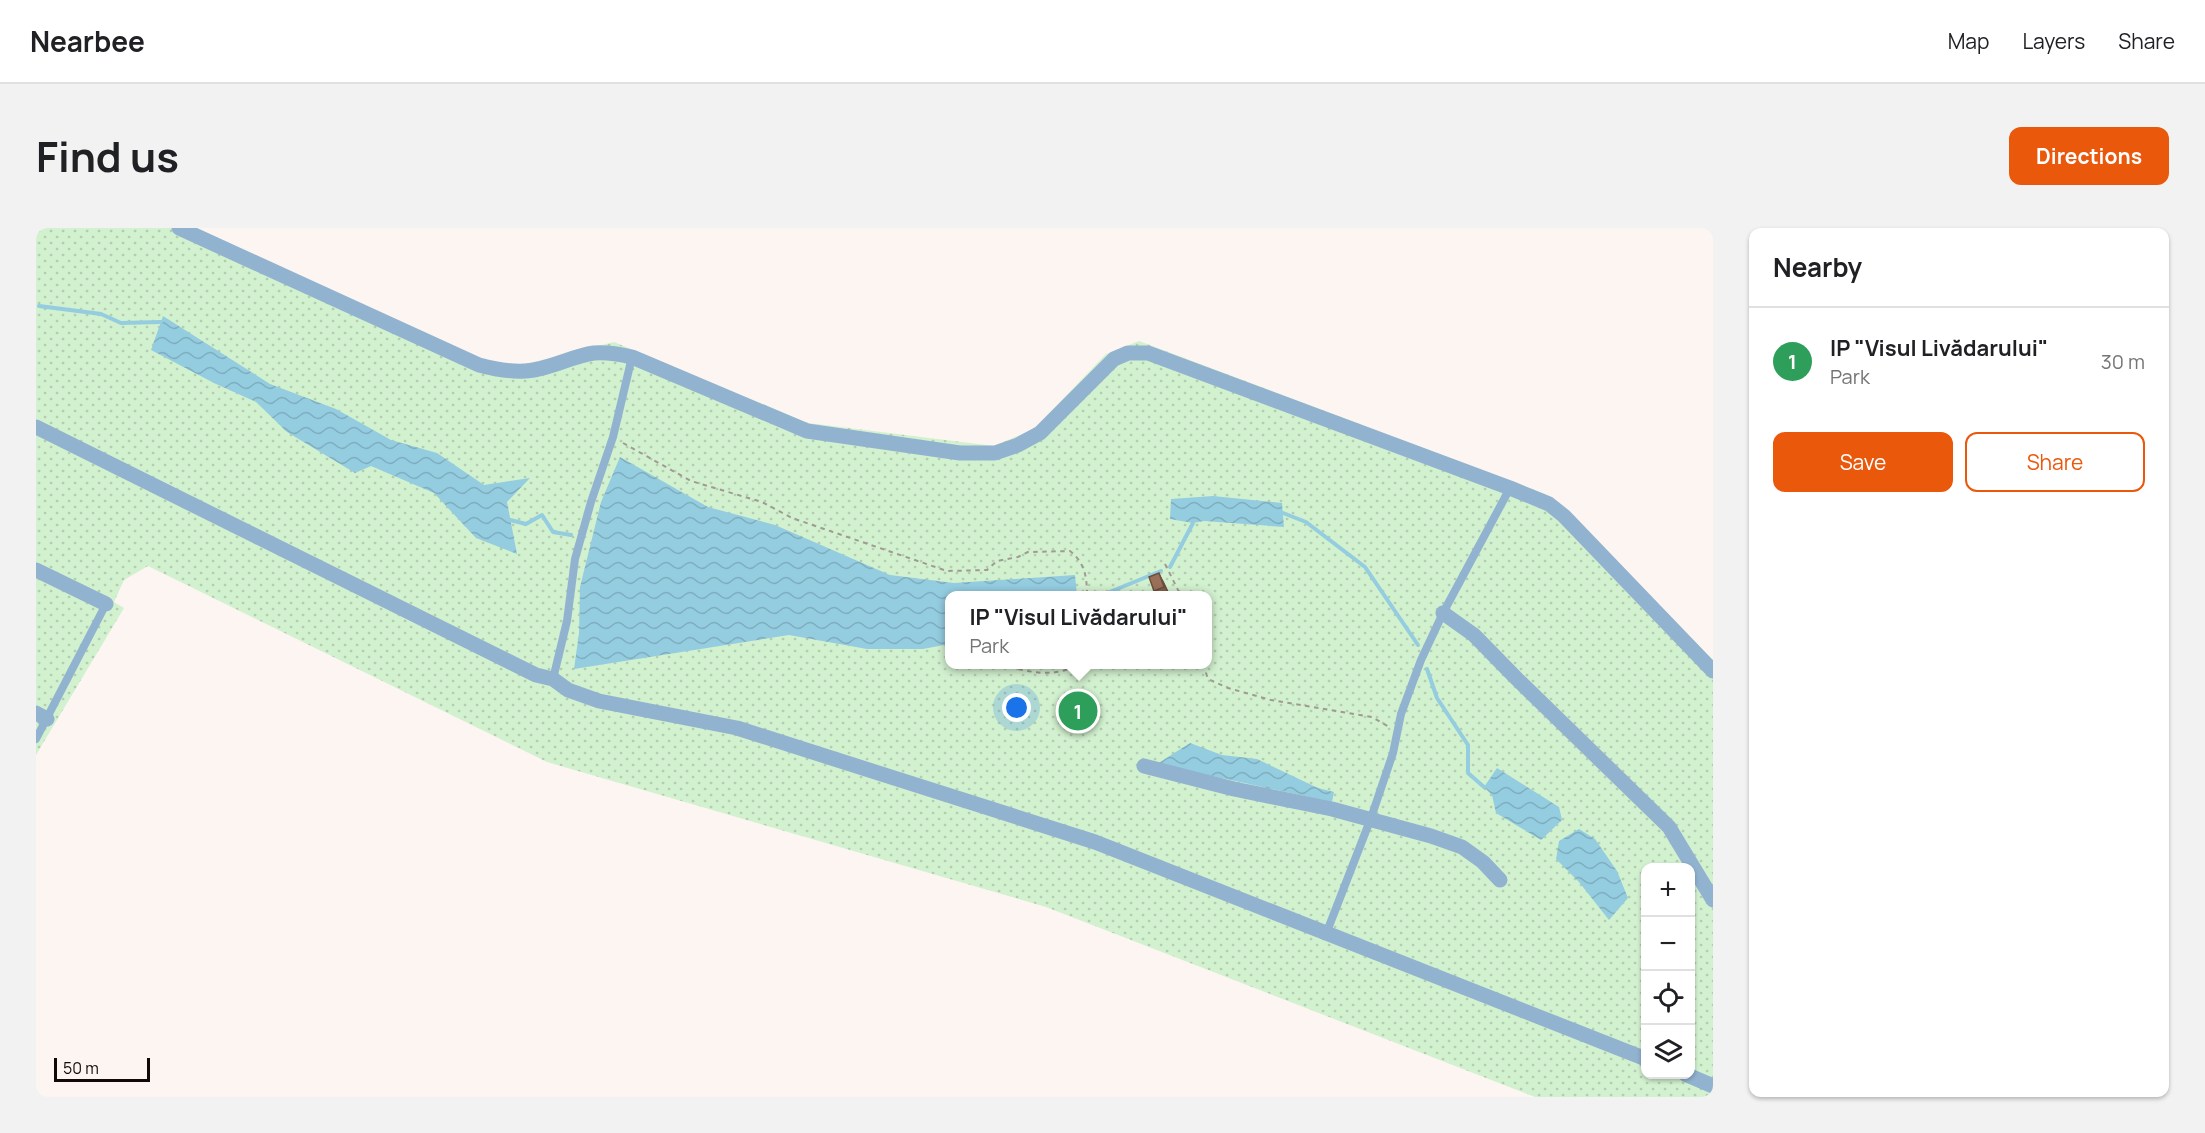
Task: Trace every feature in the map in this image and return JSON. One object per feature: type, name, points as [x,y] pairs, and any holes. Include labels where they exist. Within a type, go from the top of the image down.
[{"type":"street","points":[[179,228],[478,365],[499,370],[526,371],[553,366],[592,354],[611,352],[632,357],[807,431],[960,453],[995,453],[1040,434],[1114,359],[1128,353],[1148,353],[1549,504],[1564,516],[1713,671]]},
{"type":"street","points":[[36,427],[536,675],[553,679],[568,690],[599,701],[737,728],[1095,842],[1641,1057]]},
{"type":"street","points":[[36,570],[106,604]]},
{"type":"street","points":[[1443,613],[1474,635],[1517,680],[1669,827],[1713,900]]},
{"type":"street","points":[[1144,766],[1234,789],[1371,818],[1462,847],[1483,862],[1500,880]]},
{"type":"street","points":[[1695,1078],[1713,1086]]},
{"type":"lane","points":[[553,679],[567,621],[575,559],[613,437],[632,357]]},
{"type":"lane","points":[[1326,934],[1371,818],[1393,753],[1401,714],[1421,660],[1443,613],[1510,488]]},
{"type":"lane","points":[[36,739],[42,716],[106,604]]},
{"type":"path","points":[[613,437],[691,481],[762,502],[792,518],[947,571],[987,570],[997,561],[1018,557],[1028,552],[1070,551],[1079,559],[1087,579],[1087,591]]},
{"type":"path","points":[[1165,564],[1178,591]]},
{"type":"path","points":[[1019,669],[1056,673],[1066,669]]},
{"type":"path","points":[[1205,669],[1208,679],[1228,688],[1271,700],[1372,717],[1398,732]]},
{"type":"green space","points":[[36,228],[191,228],[486,363],[514,367],[614,342],[808,423],[994,446],[1034,429],[1106,354],[1139,341],[1545,494],[1560,504],[1713,660],[1713,1097],[1535,1097],[1046,907],[547,762],[148,566],[124,580],[114,602],[124,608],[36,755]]},
{"type":"water","points":[[163,316],[270,384],[336,409],[391,440],[437,453],[484,485],[530,478],[507,502],[517,554],[476,538],[434,493],[371,466],[355,473],[287,432],[256,402],[151,350]]},
{"type":"water","points":[[620,457],[708,507],[775,525],[890,575],[954,583],[1075,575],[1077,591],[945,591],[945,645],[923,649],[867,649],[789,635],[574,669],[579,633],[580,587],[601,502]]},
{"type":"water","points":[[1213,496],[1282,503],[1284,527],[1204,521],[1193,523],[1170,519],[1171,499]]},
{"type":"water","points":[[1190,743],[1222,755],[1257,759],[1318,788],[1334,792],[1332,802],[1157,764]]},
{"type":"water","points":[[1497,768],[1559,807],[1562,820],[1541,840],[1496,813],[1492,795],[1484,787]]},
{"type":"water","points":[[1579,829],[1595,839],[1617,871],[1628,898],[1609,920],[1579,882],[1556,859],[1559,841]]},
{"type":"building","points":[[1159,573],[1164,587],[1154,591],[1149,577]]},
{"type":"waterway","points":[[39,306],[101,314],[121,323],[161,322]]},
{"type":"waterway","points":[[1283,513],[1306,522],[1365,567],[1418,645]]},
{"type":"waterway","points":[[510,520],[526,524],[542,515],[553,532],[571,535]]},
{"type":"waterway","points":[[1170,567],[1193,523]]},
{"type":"waterway","points":[[1112,591],[1161,571]]},
{"type":"waterway","points":[[1427,669],[1437,698],[1468,745],[1468,773],[1484,787]]},
{"type":"place","name":"IP \"Visul Livădarului\"","points":[[1078,711]]}]
